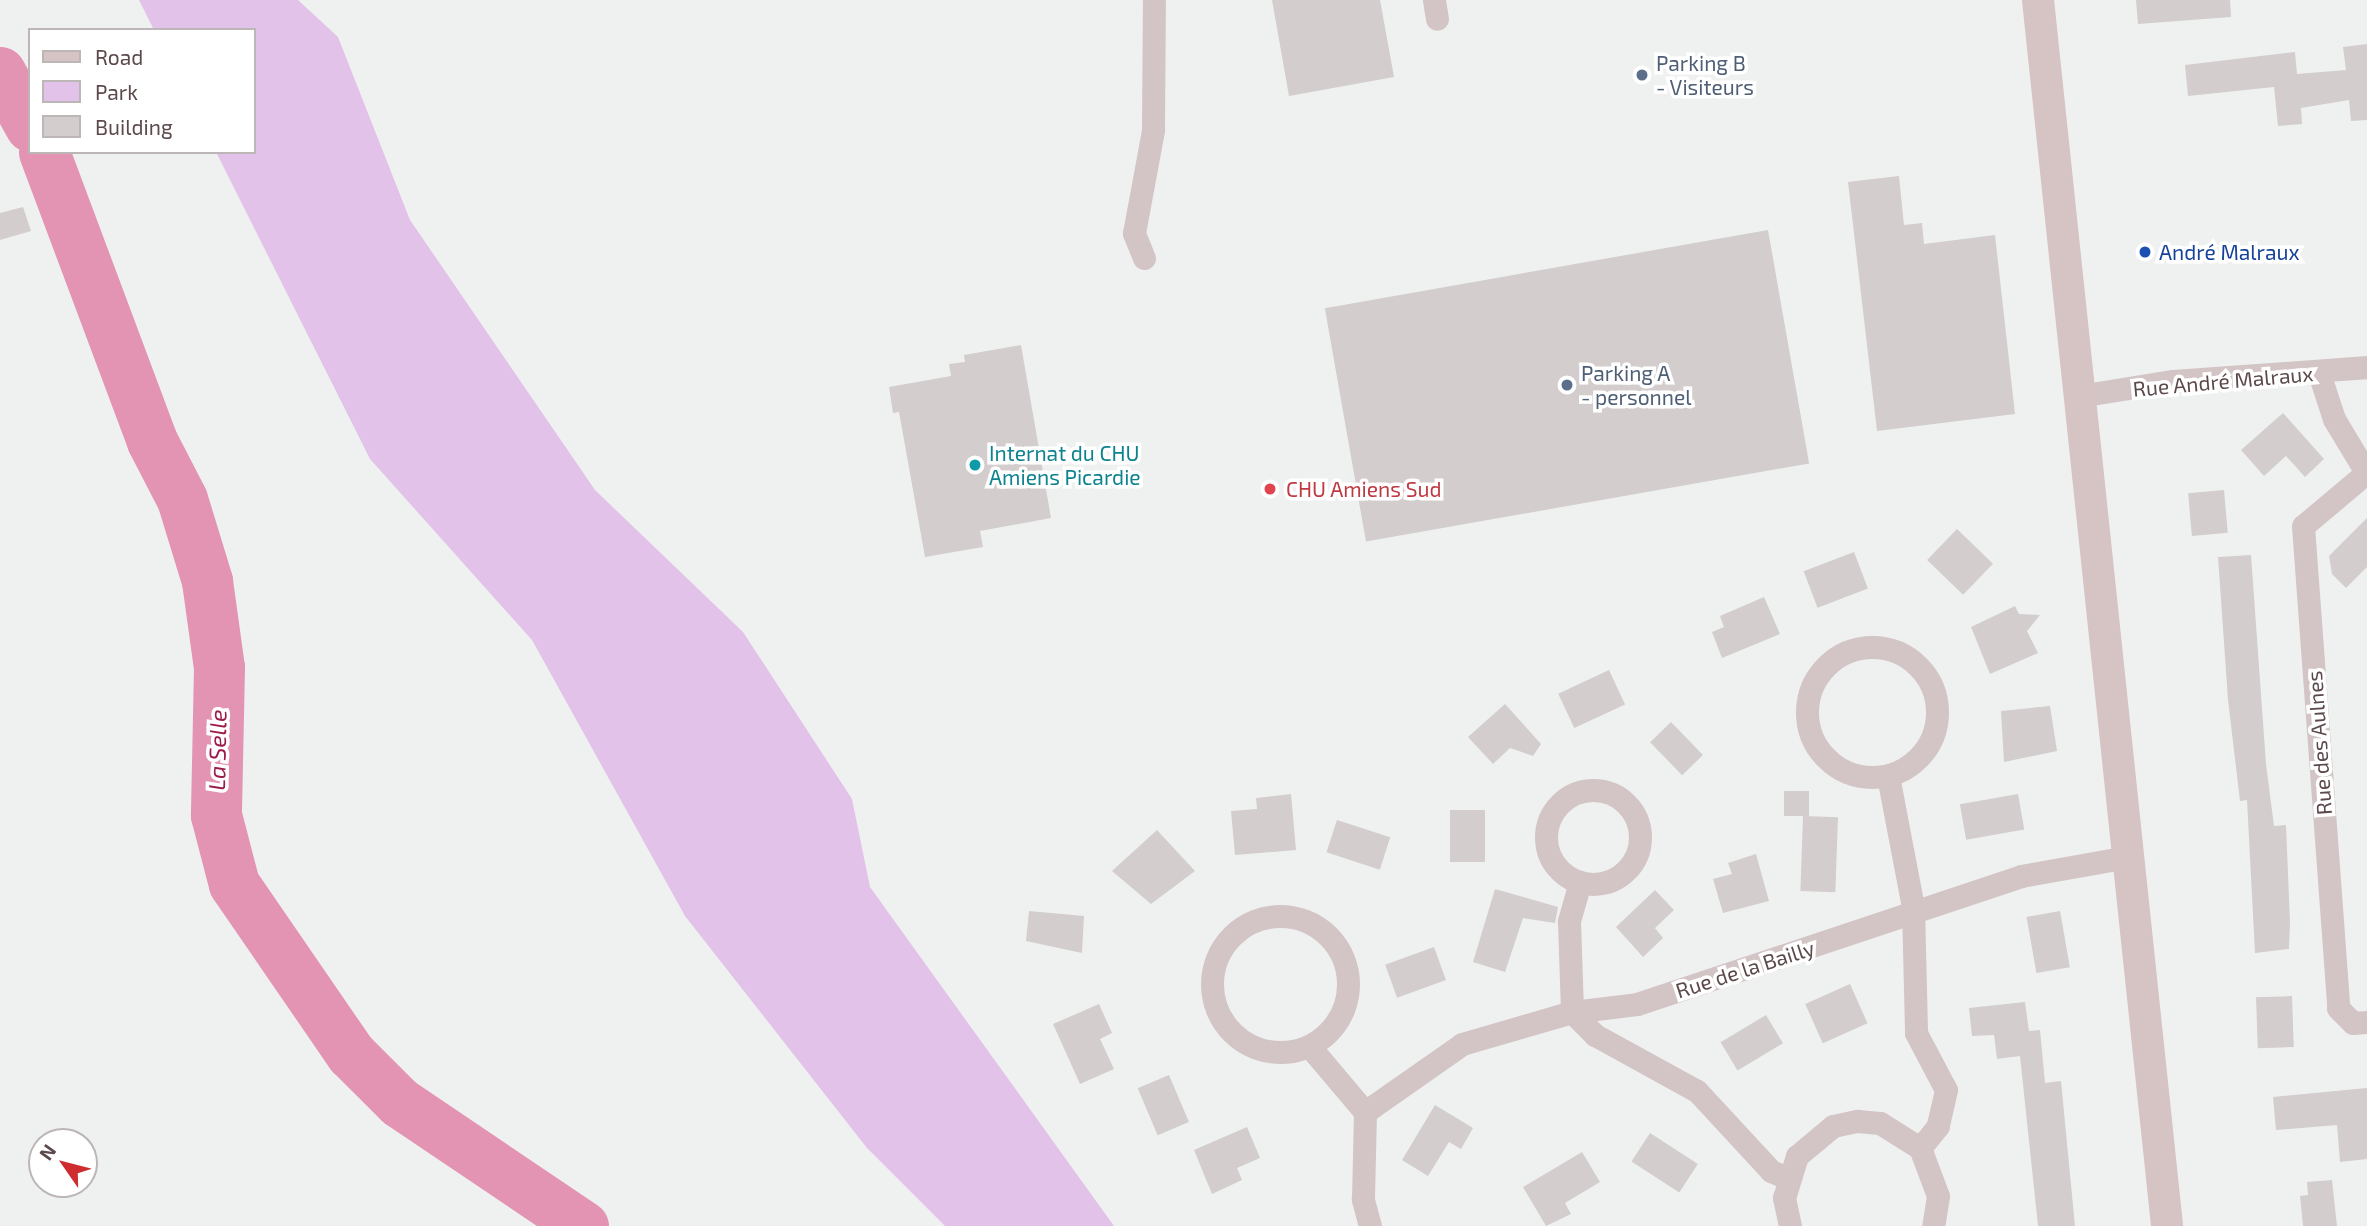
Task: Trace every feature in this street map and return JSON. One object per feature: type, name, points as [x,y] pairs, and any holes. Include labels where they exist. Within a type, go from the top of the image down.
[{"type":"street","points":[[1144,258],[1134,233],[1153,130],[1154,0]]},
{"type":"street","points":[[2038,0],[2167,1226]]},
{"type":"street","name":"Rue André Malraux","points":[[2079,396],[2173,381],[2319,373],[2367,367]]},
{"type":"street","points":[[2319,373],[2333,419],[2367,474]]},
{"type":"street","name":"Rue des Aulnes","points":[[2367,474],[2302,526],[2338,1008],[2353,1023],[2367,1022]]},
{"type":"street","points":[[1889,649],[1916,665],[1933,692],[1937,713],[1928,743],[1907,767],[1888,776],[1866,777],[1836,766],[1814,743],[1807,723],[1815,681],[1846,652],[1889,649]]},
{"type":"street","points":[[1888,776],[1913,907],[1916,1033],[1946,1090],[1938,1126],[1920,1148]]},
{"type":"street","points":[[1600,790],[1627,805],[1639,847],[1610,881],[1580,882],[1555,864],[1546,834],[1558,806],[1570,796],[1600,790]]},
{"type":"street","name":"Rue de la Bailly","points":[[1365,1112],[1462,1044],[1572,1012],[1637,1004],[1845,936],[1913,907],[2021,876],[2128,857]]},
{"type":"street","points":[[1580,882],[1569,921],[1572,1012],[1595,1035],[1697,1091],[1771,1171],[1787,1178]]},
{"type":"street","points":[[1271,916],[1303,920],[1331,937],[1343,954],[1348,997],[1334,1026],[1310,1046],[1263,1051],[1224,1024],[1214,1003],[1217,955],[1251,922],[1271,916]]},
{"type":"street","points":[[1310,1046],[1365,1112],[1363,1199],[1370,1226]]},
{"type":"street","points":[[1790,1226],[1787,1178],[1813,1138],[1833,1126],[1881,1123],[1920,1148],[1938,1196],[1933,1226]]},
{"type":"green space","points":[[139,0],[298,0],[338,37],[410,220],[595,490],[743,632],[852,799],[870,887],[1114,1226],[945,1226],[867,1148],[685,916],[532,640],[370,459],[217,154],[256,154],[256,28],[153,28]]},
{"type":"building","points":[[1272,0],[1380,0],[1394,77],[1289,96]]},
{"type":"building","points":[[2136,0],[2230,0],[2231,17],[2138,24]]},
{"type":"building","points":[[2367,44],[2367,120],[2351,121],[2349,100],[2301,108],[2302,124],[2278,126],[2274,87],[2188,96],[2185,65],[2295,52],[2297,74],[2346,70],[2343,47]]},
{"type":"building","points":[[1899,176],[1904,225],[1922,223],[1924,244],[1995,235],[2015,414],[1877,431],[1848,182]]},
{"type":"building","points":[[23,207],[31,231],[0,240],[0,213]]},
{"type":"building","name":"Parking A - personnel","points":[[1768,230],[1809,463],[1366,542],[1325,308]]},
{"type":"building","name":"Internat du CHU Amiens Picardie","points":[[1021,345],[1051,518],[980,531],[983,547],[925,557],[899,412],[893,413],[889,387],[951,376],[949,364],[965,362],[964,355]]},
{"type":"building","points":[[2283,413],[2324,459],[2305,477],[2286,456],[2264,476],[2241,450]]},
{"type":"building","points":[[2224,490],[2228,533],[2192,536],[2188,493]]},
{"type":"building","points":[[2367,518],[2367,567],[2346,588],[2332,574],[2329,556]]},
{"type":"building","points":[[1957,529],[1993,564],[1963,595],[1927,560]]},
{"type":"building","points":[[1854,552],[1868,588],[1818,608],[1804,571]]},
{"type":"building","points":[[2251,555],[2266,764],[2274,826],[2286,825],[2290,922],[2289,949],[2255,953],[2247,800],[2240,801],[2228,700],[2218,557]]},
{"type":"building","points":[[1764,597],[1780,634],[1722,658],[1712,632],[1724,627],[1720,616]]},
{"type":"building","points":[[2015,606],[2019,614],[2040,615],[2027,631],[2038,653],[1990,674],[1971,627]]},
{"type":"building","points":[[1609,670],[1625,704],[1574,728],[1558,694]]},
{"type":"building","points":[[1505,704],[1541,744],[1533,756],[1510,748],[1493,764],[1468,737]]},
{"type":"building","points":[[2050,706],[2057,751],[2004,762],[2001,711]]},
{"type":"building","points":[[1671,722],[1703,755],[1682,775],[1650,742]]},
{"type":"building","points":[[1784,791],[1809,791],[1809,816],[1784,816]]},
{"type":"building","points":[[1291,794],[1296,850],[1235,855],[1231,811],[1257,809],[1256,798]]},
{"type":"building","points":[[2018,794],[2024,829],[1966,840],[1960,804]]},
{"type":"building","points":[[1450,810],[1485,810],[1485,862],[1450,862]]},
{"type":"building","points":[[1803,816],[1838,817],[1835,892],[1800,891]]},
{"type":"building","points":[[1337,820],[1390,837],[1380,870],[1326,852]]},
{"type":"building","points":[[1157,830],[1195,871],[1151,904],[1112,871]]},
{"type":"building","points":[[1756,854],[1769,901],[1723,913],[1713,879],[1732,874],[1728,863]]},
{"type":"building","points":[[1495,889],[1558,907],[1555,923],[1523,918],[1505,972],[1473,962]]},
{"type":"building","points":[[1655,890],[1674,910],[1655,928],[1663,938],[1643,957],[1616,927]]},
{"type":"building","points":[[1029,911],[1084,916],[1082,953],[1026,941]]},
{"type":"building","points":[[2060,911],[2070,967],[2036,973],[2027,917]]},
{"type":"building","points":[[1434,947],[1446,980],[1397,998],[1385,965]]},
{"type":"building","points":[[1850,984],[1867,1023],[1823,1043],[1805,1004]]},
{"type":"building","points":[[2292,996],[2294,1047],[2258,1048],[2256,997]]},
{"type":"building","points":[[2025,1002],[2029,1031],[2040,1030],[2045,1083],[2061,1081],[2075,1226],[2038,1226],[2020,1056],[1997,1059],[1994,1035],[1972,1036],[1969,1008]]},
{"type":"building","points":[[1099,1004],[1112,1033],[1100,1039],[1114,1069],[1080,1084],[1053,1024]]},
{"type":"building","points":[[1766,1015],[1783,1043],[1738,1071],[1721,1042]]},
{"type":"building","points":[[1169,1075],[1189,1122],[1158,1135],[1138,1088]]},
{"type":"building","points":[[2367,1088],[2367,1159],[2340,1162],[2337,1125],[2276,1130],[2273,1097]]},
{"type":"building","points":[[1435,1105],[1473,1128],[1461,1149],[1449,1142],[1428,1176],[1402,1160]]},
{"type":"building","points":[[1247,1127],[1260,1158],[1237,1168],[1242,1180],[1212,1194],[1194,1150]]},
{"type":"building","points":[[1650,1133],[1698,1164],[1679,1193],[1631,1162]]},
{"type":"building","points":[[1582,1152],[1600,1182],[1565,1203],[1571,1214],[1546,1226],[1523,1187]]},
{"type":"building","points":[[2332,1180],[2337,1226],[2303,1226],[2300,1196],[2308,1195],[2307,1182]]},
{"type":"waterway","name":"La Selle","points":[[0,72],[28,122]]},
{"type":"waterway","name":"La Selle","points":[[45,154],[152,441],[182,499],[207,581],[219,667],[216,815],[234,884],[351,1054],[399,1102],[583,1226]]},
{"type":"place","name":"Parking B - Visiteurs","points":[[1642,75]]},
{"type":"place","name":"André Malraux","points":[[2145,252]]},
{"type":"place","name":"Parking A - personnel","points":[[1567,385]]},
{"type":"place","name":"Internat du CHU Amiens Picardie","points":[[975,465]]},
{"type":"place","name":"CHU Amiens Sud","points":[[1270,489]]}]
